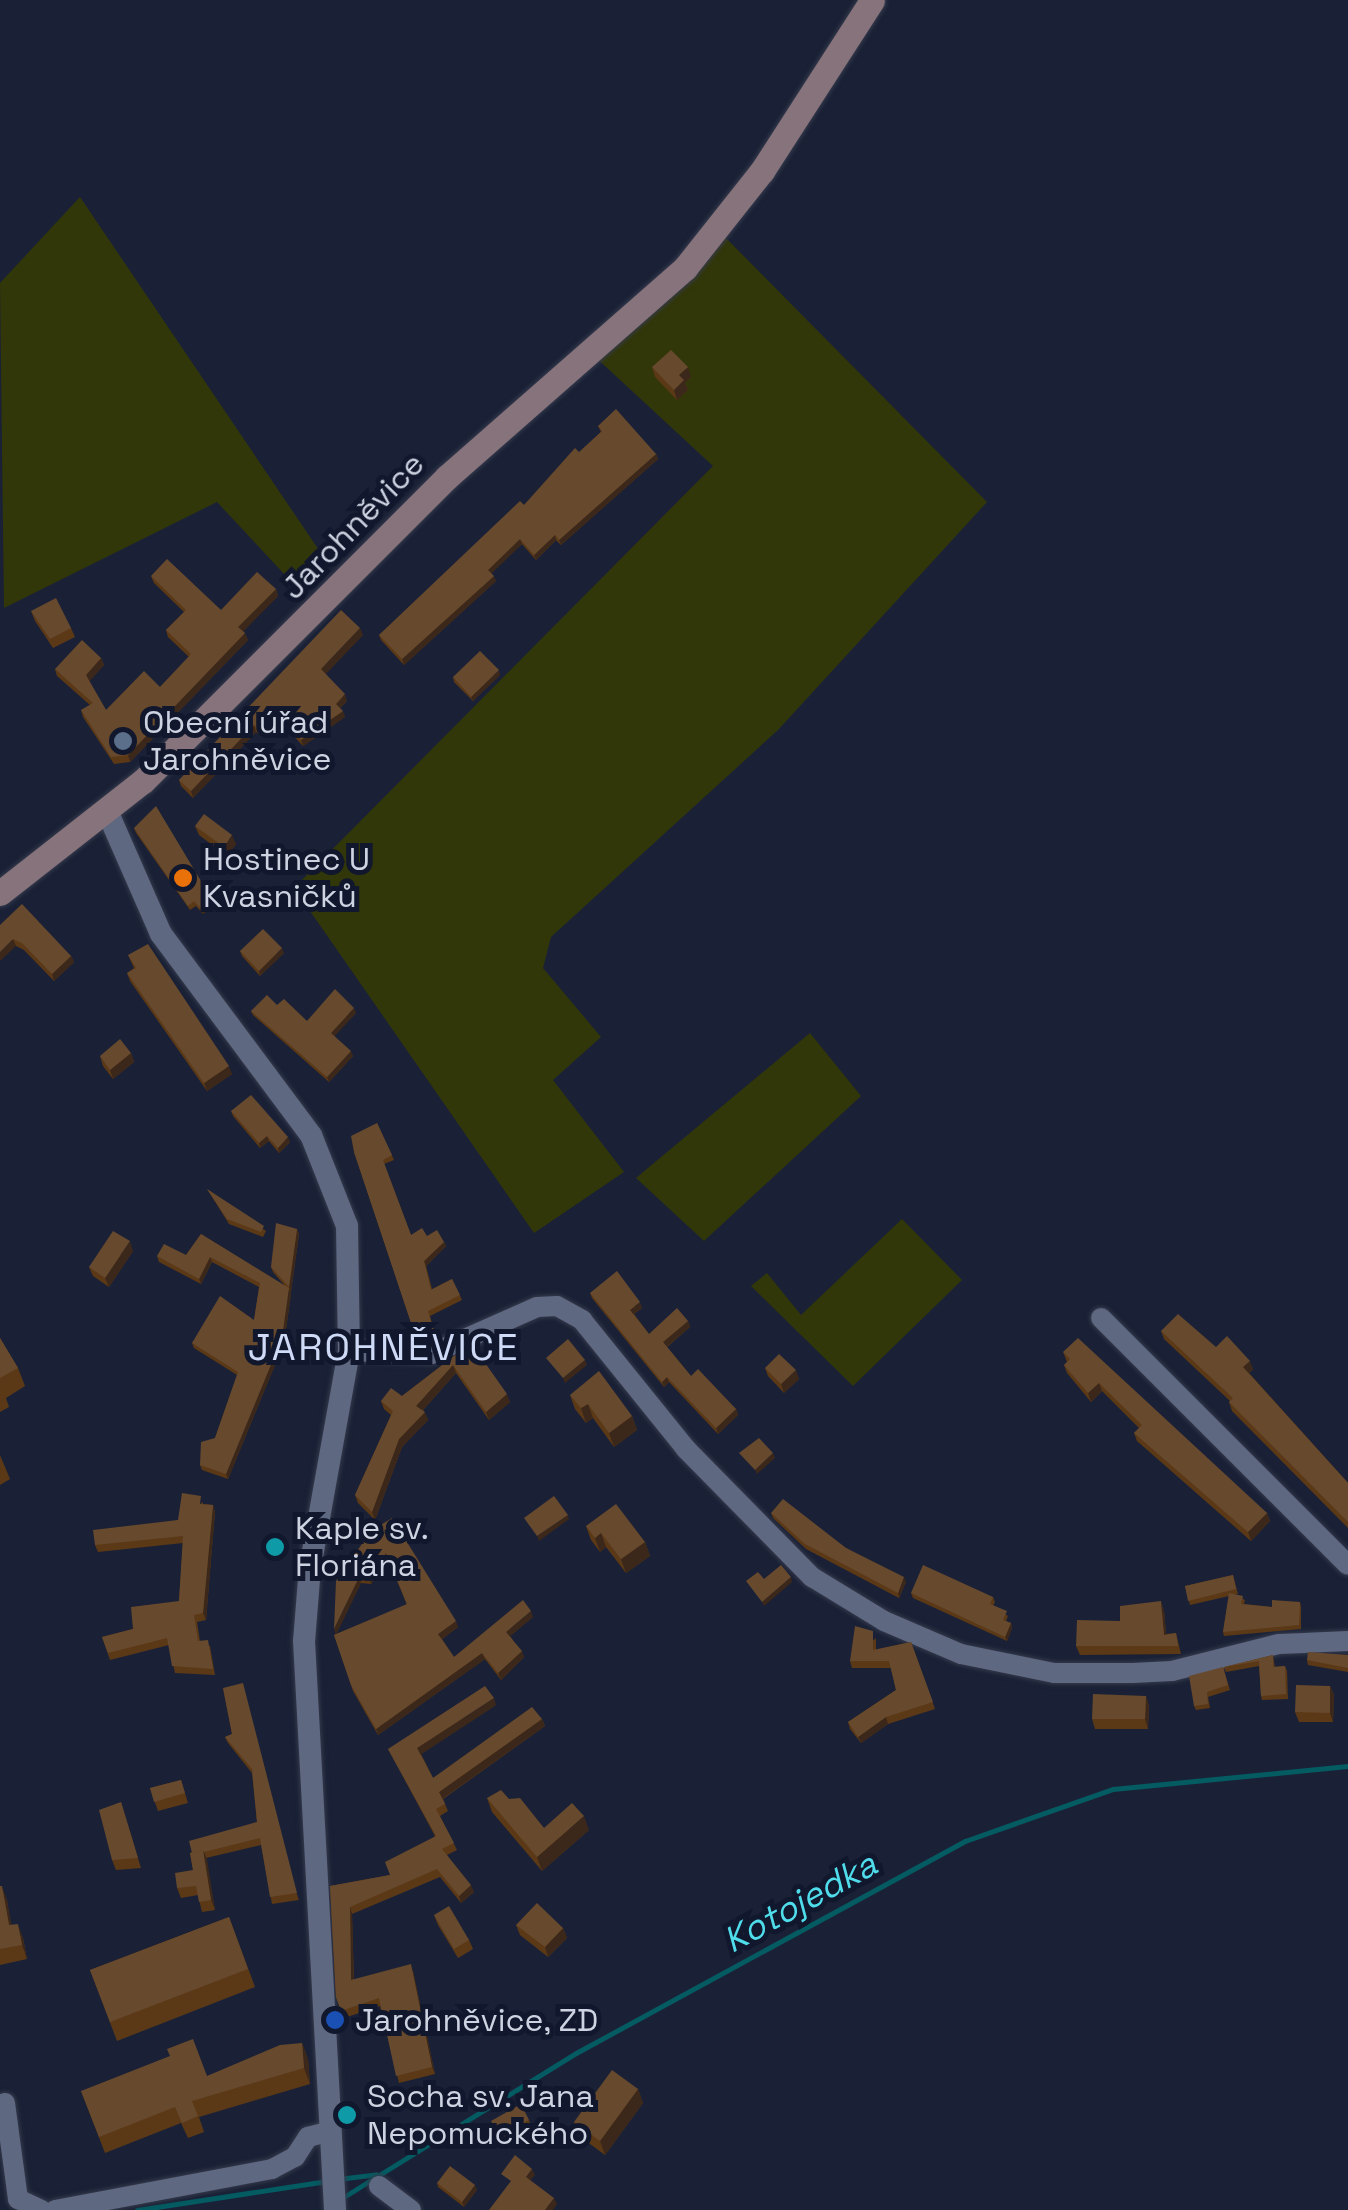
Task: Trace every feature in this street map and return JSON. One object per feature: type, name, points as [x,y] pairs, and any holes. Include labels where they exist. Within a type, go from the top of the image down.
[{"type":"main road","name":"Jarohněvice","points":[[0,893],[108,811],[200,728],[503,424],[655,299],[762,170],[872,0]]},
{"type":"street","points":[[108,811],[161,934],[305,1125],[334,1180],[350,1252],[349,1351],[312,1550],[304,1641],[335,2210]]},
{"type":"street","points":[[349,1351],[431,1354],[537,1307],[557,1306],[582,1320],[686,1449],[812,1577],[884,1621],[974,1658],[1054,1673],[1152,1672],[1250,1648],[1348,1642]]},
{"type":"street","points":[[1101,1318],[1348,1565]]},
{"type":"street","points":[[5,2103],[18,2199],[42,2210]]},
{"type":"street","points":[[55,2210],[272,2169],[295,2158],[308,2137],[331,2136]]},
{"type":"street","points":[[379,2186],[410,2210]]},
{"type":"green space","points":[[80,197],[329,565],[301,592],[217,502],[4,608],[0,283]]},
{"type":"green space","points":[[717,229],[987,502],[778,730],[551,937],[543,968],[601,1037],[553,1080],[624,1172],[534,1233],[294,888],[713,466],[591,353]]},
{"type":"green space","points":[[810,1033],[861,1096],[704,1241],[636,1178]]},
{"type":"green space","points":[[902,1219],[962,1280],[853,1386],[751,1286],[767,1273],[801,1315]]},
{"type":"building","points":[[671,350],[688,367],[679,375],[684,380],[674,390],[652,367]]},
{"type":"building","points":[[616,409],[656,454],[559,540],[555,535],[534,555],[520,539],[488,570],[494,576],[402,659],[379,635],[520,501],[524,505],[575,448],[579,452],[602,431],[598,426]]},
{"type":"building","points":[[167,559],[221,610],[257,572],[276,589],[238,627],[245,633],[128,755],[111,757],[81,710],[93,703],[55,669],[82,640],[101,658],[86,675],[106,710],[144,671],[160,687],[191,654],[166,630],[186,610],[151,576]]},
{"type":"building","points":[[56,598],[71,628],[50,639],[31,611]]},
{"type":"building","points":[[341,610],[360,628],[321,669],[345,694],[336,704],[343,711],[301,740],[276,713],[259,730],[254,725],[191,791],[179,780]]},
{"type":"building","points":[[480,651],[499,670],[471,697],[453,677]]},
{"type":"building","points":[[156,806],[213,901],[201,909],[194,901],[188,906],[134,828]]},
{"type":"building","points":[[204,814],[232,835],[224,847],[195,826]]},
{"type":"building","points":[[22,904],[71,956],[52,974],[22,943],[13,939],[0,952],[0,925]]},
{"type":"building","points":[[263,929],[282,948],[259,971],[240,951]]},
{"type":"building","points":[[148,944],[229,1066],[204,1083],[127,973],[136,968],[128,955]]},
{"type":"building","points":[[335,989],[354,1008],[331,1033],[351,1051],[327,1077],[251,1011],[267,995],[277,1005],[284,999],[307,1021]]},
{"type":"building","points":[[120,1039],[131,1053],[110,1070],[100,1056]]},
{"type":"building","points":[[251,1095],[288,1137],[278,1148],[267,1136],[259,1143],[231,1111]]},
{"type":"building","points":[[377,1123],[392,1155],[383,1160],[411,1235],[422,1228],[427,1236],[437,1230],[444,1242],[424,1261],[431,1290],[452,1279],[460,1295],[428,1311],[434,1332],[415,1335],[354,1152],[351,1136]]},
{"type":"building","points":[[207,1189],[264,1226],[261,1232],[227,1219]]},
{"type":"building","points":[[276,1223],[297,1229],[289,1287],[271,1267]]},
{"type":"building","points":[[113,1231],[130,1241],[105,1278],[89,1267]]},
{"type":"building","points":[[201,1234],[289,1288],[282,1338],[226,1474],[200,1465],[201,1442],[215,1438],[238,1372],[192,1343],[220,1296],[254,1320],[260,1283],[210,1257],[199,1279],[157,1256],[164,1244],[186,1255]]},
{"type":"building","points":[[617,1271],[640,1302],[630,1310],[649,1334],[677,1308],[688,1321],[663,1342],[691,1376],[698,1369],[736,1409],[716,1428],[667,1377],[662,1382],[590,1293]]},
{"type":"building","points":[[1178,1314],[1216,1347],[1227,1336],[1250,1361],[1243,1367],[1348,1483],[1348,1522],[1229,1402],[1233,1398],[1161,1331]]},
{"type":"building","points":[[0,1338],[18,1368],[0,1378]]},
{"type":"building","points":[[1078,1338],[1267,1513],[1248,1532],[1134,1433],[1142,1425],[1099,1383],[1088,1393],[1064,1365],[1070,1359],[1063,1352]]},
{"type":"building","points":[[568,1339],[585,1360],[563,1378],[546,1358]]},
{"type":"building","points":[[471,1343],[507,1394],[486,1412],[453,1365],[416,1406],[425,1412],[399,1439],[372,1512],[355,1495],[393,1411],[381,1401],[391,1388],[402,1396]]},
{"type":"building","points":[[779,1354],[796,1370],[781,1384],[765,1368]]},
{"type":"building","points":[[599,1371],[632,1416],[609,1433],[588,1404],[581,1408],[570,1395]]},
{"type":"building","points":[[759,1438],[773,1453],[755,1470],[739,1453]]},
{"type":"building","points":[[182,1493],[201,1496],[200,1504],[213,1505],[203,1613],[194,1615],[198,1641],[208,1640],[213,1669],[172,1666],[167,1638],[108,1653],[102,1637],[133,1629],[131,1607],[179,1601],[183,1536],[95,1545],[93,1530],[178,1520]]},
{"type":"building","points":[[554,1496],[568,1515],[537,1536],[524,1518]]},
{"type":"building","points":[[783,1499],[846,1548],[904,1577],[898,1593],[805,1544],[771,1513]]},
{"type":"building","points":[[616,1504],[645,1542],[621,1559],[601,1533],[595,1538],[586,1526]]},
{"type":"building","points":[[392,1518],[456,1621],[438,1634],[454,1657],[523,1600],[531,1611],[506,1632],[522,1651],[498,1673],[482,1653],[376,1729],[351,1685],[334,1635],[407,1604],[386,1553],[369,1578],[359,1577],[334,1629],[336,1581],[371,1531]]},
{"type":"building","points":[[781,1565],[791,1577],[762,1602],[746,1581],[758,1572],[764,1579]]},
{"type":"building","points":[[923,1565],[993,1597],[990,1604],[1007,1611],[1003,1620],[1011,1623],[1005,1637],[911,1593]]},
{"type":"building","points":[[1233,1575],[1236,1589],[1188,1601],[1185,1586]]},
{"type":"building","points":[[1229,1593],[1243,1596],[1241,1604],[1272,1607],[1272,1600],[1300,1602],[1299,1625],[1223,1632]]},
{"type":"building","points":[[1161,1601],[1164,1635],[1176,1633],[1178,1646],[1076,1646],[1077,1620],[1120,1621],[1120,1606]]},
{"type":"building","points":[[855,1626],[873,1631],[873,1650],[911,1642],[933,1702],[886,1717],[858,1737],[848,1722],[896,1690],[889,1661],[850,1661]]},
{"type":"building","points":[[1308,1652],[1348,1655],[1348,1668],[1307,1660]]},
{"type":"building","points":[[1273,1655],[1273,1667],[1285,1666],[1286,1694],[1261,1696],[1259,1661],[1224,1667]]},
{"type":"building","points":[[1223,1667],[1228,1685],[1207,1692],[1208,1704],[1194,1706],[1189,1676]]},
{"type":"building","points":[[243,1683],[297,1893],[270,1897],[260,1838],[192,1853],[189,1841],[257,1822],[252,1769],[225,1737],[232,1734],[223,1688]]},
{"type":"building","points":[[1296,1685],[1330,1686],[1330,1713],[1295,1712]]},
{"type":"building","points":[[485,1686],[494,1698],[417,1748],[433,1778],[532,1707],[542,1719],[439,1792],[445,1804],[436,1809],[454,1843],[442,1849],[471,1885],[459,1896],[437,1869],[350,1907],[351,1980],[411,1964],[432,2067],[396,2076],[379,1998],[341,2011],[336,1997],[330,1886],[390,1875],[385,1862],[436,1836],[388,1749]]},
{"type":"building","points":[[1093,1694],[1146,1696],[1145,1719],[1092,1719]]},
{"type":"building","points":[[181,1780],[185,1793],[154,1802],[150,1788]]},
{"type":"building","points":[[501,1790],[509,1799],[520,1798],[544,1828],[572,1803],[584,1816],[537,1857],[487,1798]]},
{"type":"building","points":[[121,1802],[138,1858],[112,1860],[99,1810]]},
{"type":"building","points":[[203,1850],[211,1900],[199,1902],[196,1886],[177,1888],[175,1873],[193,1870],[190,1853]]},
{"type":"building","points":[[0,1886],[9,1925],[18,1924],[22,1945],[0,1949]]},
{"type":"building","points":[[537,1903],[563,1928],[545,1947],[516,1925]]},
{"type":"building","points":[[449,1906],[469,1940],[454,1949],[434,1915]]},
{"type":"building","points":[[229,1917],[248,1969],[110,2022],[90,1970]]},
{"type":"building","points":[[193,2039],[207,2076],[280,2045],[302,2043],[304,2068],[192,2101],[198,2116],[182,2123],[175,2107],[99,2137],[81,2091],[170,2056],[167,2049]]},
{"type":"building","points":[[612,2070],[638,2089],[600,2141],[574,2122]]},
{"type":"building","points":[[521,2104],[529,2120],[500,2136],[491,2121]]},
{"type":"building","points":[[515,2155],[532,2169],[526,2177],[554,2198],[545,2210],[489,2210],[511,2181],[501,2174]]},
{"type":"building","points":[[450,2166],[475,2185],[462,2202],[437,2183]]},
{"type":"waterway","name":"Kotojedka","points":[[342,2198],[576,2053],[965,1841],[1113,1789],[1348,1766]]},
{"type":"waterway","points":[[338,2179],[376,2174]]},
{"type":"waterway","points":[[137,2210],[327,2181]]},
{"type":"place","name":"Obecní úřad Jarohněvice","points":[[123,741]]},
{"type":"place","name":"Hostinec U Kvasničků","points":[[183,878]]},
{"type":"place","name":"Kaple sv. Floriána","points":[[275,1547]]},
{"type":"place","name":"Jarohněvice, ZD","points":[[335,2020]]},
{"type":"place","name":"Socha sv. Jana Nepomuckého","points":[[347,2115]]},
{"type":"district","name":"JAROHNĚVICE","points":[[384,1348]]}]
